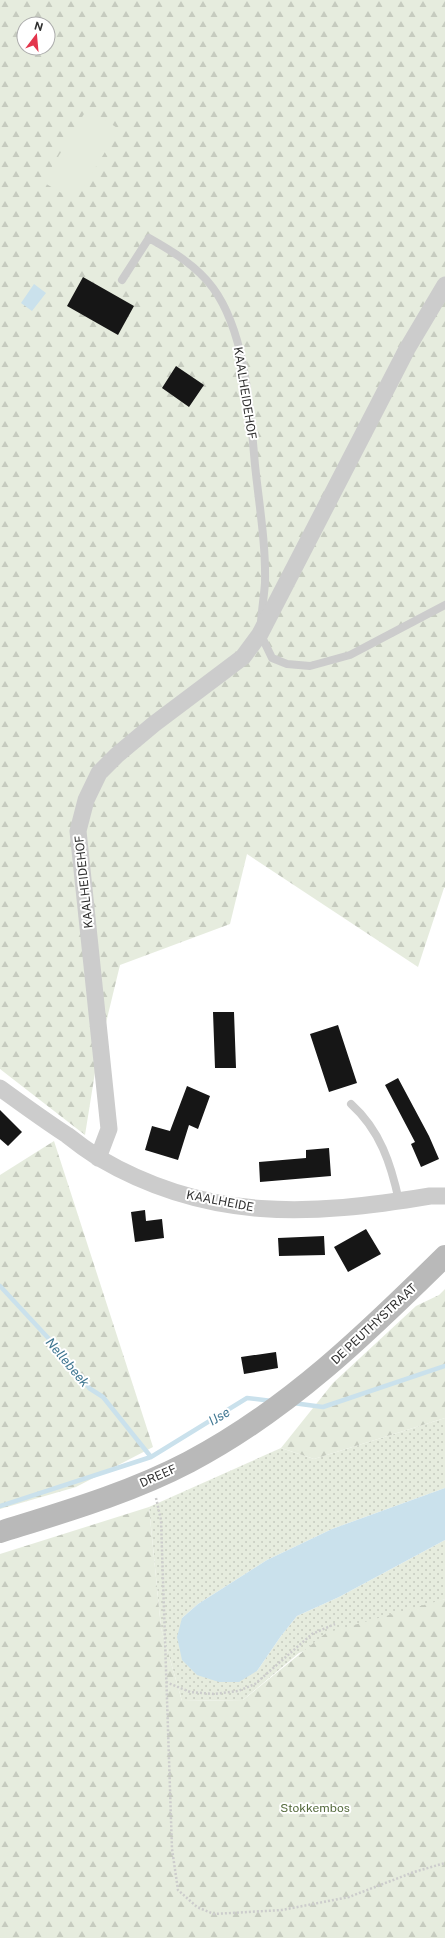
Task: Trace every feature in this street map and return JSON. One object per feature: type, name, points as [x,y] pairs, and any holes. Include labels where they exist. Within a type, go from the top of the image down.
[{"type":"main road","name":"DE PEUTHYSTRAAT","points":[[300,1389],[339,1358],[445,1256]]},
{"type":"main road","name":"DREEF","points":[[0,1532],[74,1509],[151,1480],[190,1461],[264,1415],[300,1389]]},
{"type":"street","name":"KAALHEIDEHOF","points":[[98,1158],[109,1129],[78,831],[86,800],[99,773],[117,755],[154,724],[243,657],[260,634],[407,350],[445,285]]},
{"type":"street","name":"KAALHEIDE","points":[[0,1088],[98,1158],[142,1180],[191,1198],[236,1207],[276,1210],[341,1208],[430,1196],[445,1196]]},
{"type":"lane","name":"KAALHEIDEHOF","points":[[122,280],[149,238],[172,251],[192,267],[213,287],[228,313],[241,357],[251,411],[265,582],[260,634]]},
{"type":"lane","points":[[260,634],[272,658],[287,664],[310,666],[350,655],[445,605]]},
{"type":"lane","points":[[351,1104],[363,1115],[378,1135],[392,1170],[399,1201]]},
{"type":"path","points":[[157,1500],[161,1520],[172,1850],[178,1890],[197,1907],[214,1914],[282,1910],[349,1897],[414,1872],[445,1863]]},
{"type":"path","points":[[166,1682],[190,1692],[214,1694],[238,1691],[256,1684],[312,1634],[335,1624]]},
{"type":"green space","points":[[0,0],[445,0],[445,888],[418,967],[247,854],[230,924],[120,965],[97,1060],[85,1135],[0,1069]]},
{"type":"green space","points":[[87,109],[119,129],[75,201],[43,182]]},
{"type":"green space","points":[[54,1141],[153,1447],[76,1487],[0,1509],[0,1175]]},
{"type":"green space","points":[[445,1289],[445,1418],[314,1459],[281,1448],[333,1383],[416,1306],[439,1295]]},
{"type":"green space","points":[[445,1418],[445,1488],[332,1529],[267,1560],[198,1604],[182,1618],[257,1671],[297,1616],[339,1597],[445,1540],[445,1599],[299,1653],[243,1700],[182,1701],[161,1628],[149,1507],[281,1448],[314,1459]]},
{"type":"green space","name":"Stokkembos","points":[[149,1507],[161,1628],[182,1701],[243,1700],[326,1633],[445,1599],[445,1938],[0,1938],[0,1554]]},
{"type":"water","points":[[34,284],[46,293],[32,311],[21,303]]},
{"type":"water","points":[[445,1488],[445,1540],[339,1597],[297,1616],[257,1671],[239,1682],[219,1682],[197,1675],[182,1660],[177,1637],[182,1618],[198,1604],[267,1560],[332,1529]]},
{"type":"building","points":[[83,277],[134,306],[118,335],[67,306]]},
{"type":"building","points":[[176,366],[204,385],[189,407],[162,388]]},
{"type":"building","points":[[213,1012],[234,1012],[236,1068],[215,1068]]},
{"type":"building","points":[[338,1025],[357,1083],[329,1092],[310,1034]]},
{"type":"building","points":[[398,1078],[429,1136],[439,1159],[421,1167],[411,1144],[415,1142],[385,1085]]},
{"type":"building","points":[[187,1086],[210,1096],[198,1129],[189,1125],[178,1160],[145,1150],[152,1126],[170,1131]]},
{"type":"building","points":[[0,1110],[22,1132],[8,1146],[0,1139]]},
{"type":"building","points":[[329,1148],[331,1176],[260,1182],[259,1162],[306,1158],[306,1150]]},
{"type":"building","points":[[145,1210],[146,1221],[162,1219],[164,1238],[135,1242],[131,1212]]},
{"type":"building","points":[[366,1229],[381,1254],[348,1272],[334,1247]]},
{"type":"building","points":[[324,1236],[325,1255],[279,1256],[278,1238]]},
{"type":"building","points":[[276,1352],[278,1368],[244,1374],[241,1357]]},
{"type":"waterway","name":"Nellebeek","points":[[0,1286],[63,1354],[89,1388],[103,1397],[151,1457]]},
{"type":"waterway","name":"IJse","points":[[293,1403],[323,1407],[445,1366]]},
{"type":"waterway","name":"IJse","points":[[0,1506],[151,1457],[247,1398],[272,1401]]}]
